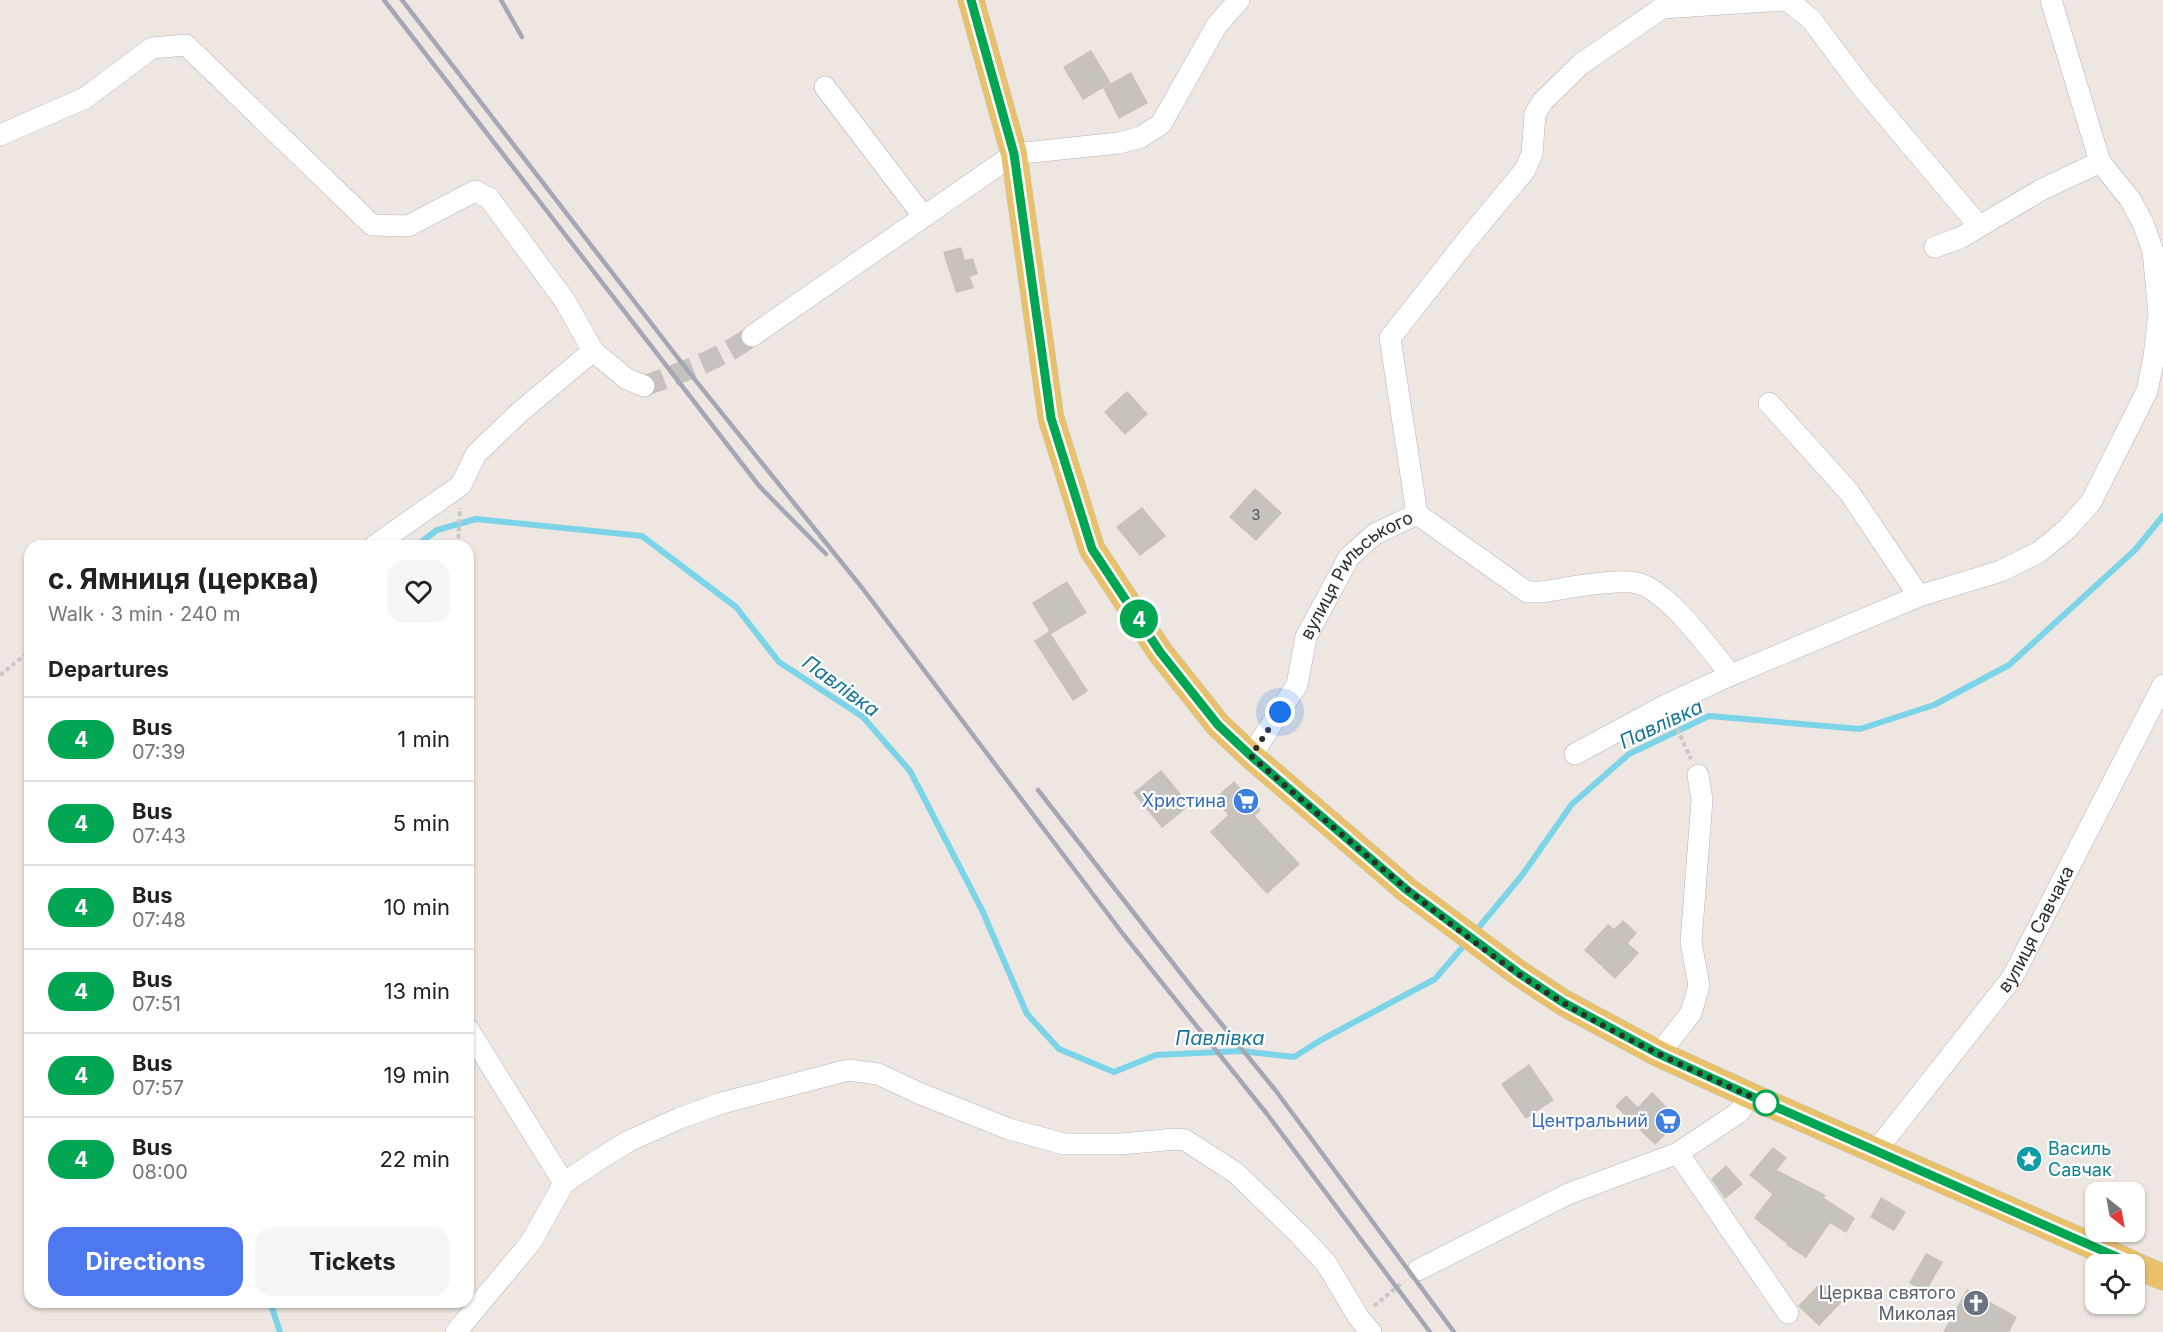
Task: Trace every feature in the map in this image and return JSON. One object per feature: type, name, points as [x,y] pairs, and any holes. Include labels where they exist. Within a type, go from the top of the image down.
[{"type":"main road","points":[[971,0],[1014,154],[1051,418],[1092,549],[1160,652],[1218,725],[1407,890],[1520,974],[1564,1003],[1659,1054],[2109,1254]]},
{"type":"main road","points":[[2145,1270],[2163,1277]]},
{"type":"street","points":[[752,336],[1014,154],[1119,143],[1147,133],[1161,123],[1217,25],[1239,0]]},
{"type":"street","points":[[1417,514],[1390,338],[1525,170],[1532,154],[1535,114],[1543,101],[1581,64],[1665,4],[1786,0],[1810,19],[1861,86],[1979,226]]},
{"type":"street","points":[[1575,754],[1666,705],[1731,675],[1919,596],[2001,571],[2038,552],[2067,529],[2091,502],[2147,391],[2159,314],[2153,251],[2143,223],[2130,199],[2100,162],[2051,0]]},
{"type":"street","points":[[0,135],[85,98],[152,48],[186,45],[372,225],[408,226],[475,191],[489,198],[565,300],[593,351],[627,379],[644,386]]},
{"type":"street","points":[[825,87],[924,217]]},
{"type":"street","points":[[1935,247],[1960,238],[2041,190],[2100,162]]},
{"type":"street","points":[[383,540],[461,485],[476,454],[520,412],[593,351]]},
{"type":"street","points":[[1769,403],[1849,492],[1919,596]]},
{"type":"street","name":"вулиця Рильського","points":[[1251,756],[1297,685],[1306,637],[1349,557],[1375,534],[1417,514],[1527,592],[1620,582],[1635,582],[1650,588],[1666,600],[1731,675]]},
{"type":"street","name":"вулиця Савчака","points":[[1875,1152],[2012,978],[2163,686]]},
{"type":"street","points":[[1659,1054],[1691,1013],[1699,987],[1691,942],[1702,800],[1698,775]]},
{"type":"street","points":[[474,1039],[564,1184]]},
{"type":"street","points":[[456,1332],[531,1242],[564,1184],[629,1141],[680,1118],[722,1103],[848,1070],[878,1074],[1009,1129],[1064,1144],[1121,1144],[1185,1140],[1236,1173],[1299,1234],[1326,1263],[1362,1327]]},
{"type":"street","points":[[1418,1270],[1568,1194],[1678,1152],[1738,1113],[1751,1096]]},
{"type":"street","points":[[1678,1152],[1788,1313]]},
{"type":"path","points":[[458,540],[460,505]]},
{"type":"path","points":[[0,675],[24,656]]},
{"type":"path","points":[[1666,705],[1698,775]]},
{"type":"path","points":[[1362,1327],[1418,1270]]},
{"type":"building","points":[[1091,50],[1111,83],[1083,100],[1063,67]]},
{"type":"building","points":[[1131,72],[1148,103],[1119,119],[1103,88]]},
{"type":"building","points":[[961,247],[965,260],[973,258],[978,274],[970,277],[974,288],[956,293],[943,252]]},
{"type":"building","points":[[1127,391],[1148,414],[1125,435],[1104,412]]},
{"type":"building","points":[[1255,488],[1282,513],[1256,541],[1229,517]]},
{"type":"building","points":[[1142,507],[1166,536],[1140,556],[1116,527]]},
{"type":"building","points":[[1067,581],[1087,613],[1051,634],[1032,603]]},
{"type":"building","points":[[1049,631],[1088,691],[1073,701],[1034,641]]},
{"type":"building","points":[[1161,770],[1190,805],[1162,828],[1133,793]]},
{"type":"building","points":[[1234,781],[1261,810],[1255,816],[1300,864],[1267,894],[1210,832],[1228,815],[1214,799]]},
{"type":"building","points":[[1623,920],[1637,933],[1628,943],[1639,953],[1615,979],[1584,950],[1608,924],[1614,929]]},
{"type":"building","points":[[1529,1064],[1554,1100],[1526,1119],[1501,1084]]},
{"type":"building","points":[[1652,1092],[1680,1120],[1655,1145],[1615,1106],[1626,1095],[1638,1107]]},
{"type":"building","points":[[1773,1147],[1787,1158],[1777,1170],[1826,1195],[1824,1198],[1855,1218],[1846,1233],[1830,1223],[1806,1258],[1786,1245],[1754,1218],[1772,1194],[1749,1175]]},
{"type":"building","points":[[1726,1165],[1743,1184],[1725,1199],[1711,1179]]},
{"type":"building","points":[[1881,1197],[1906,1212],[1894,1231],[1870,1217]]},
{"type":"building","points":[[1926,1253],[1943,1262],[1925,1293],[1909,1283]]},
{"type":"building","points":[[1821,1282],[1842,1302],[1819,1326],[1798,1306]]},
{"type":"building","name":"Церква святого Миколая","points":[[1967,1289],[2017,1317],[2009,1332],[1943,1332]]},
{"type":"waterway","name":"Павлівка","points":[[1475,932],[1523,874],[1572,804],[1629,754],[1709,716],[1860,729],[1934,705],[2009,665],[2135,550],[2163,516]]},
{"type":"waterway","name":"Павлівка","points":[[424,540],[437,530],[476,519],[642,536],[736,607],[779,662],[863,717],[910,771],[982,910],[1027,1014],[1059,1049],[1114,1072],[1156,1055],[1241,1051],[1294,1057],[1321,1040],[1435,979],[1467,942]]},
{"type":"waterway","name":"Павлівка","points":[[272,1308],[280,1332]]},
{"type":"tunnel","points":[[644,386],[713,359],[752,336]]},
{"type":"railway","points":[[384,0],[760,487],[826,554]]},
{"type":"railway","points":[[402,0],[688,371],[863,589],[1123,934],[1267,1114],[1430,1332]]},
{"type":"railway","points":[[501,0],[522,37]]},
{"type":"railway","points":[[1038,790],[1193,989],[1276,1091],[1454,1332]]},
{"type":"bus line","name":"4","points":[[971,0],[1014,154],[1051,418],[1092,549],[1160,652],[1218,725],[1407,890],[1520,974],[1564,1003],[1659,1054],[1992,1204],[2110,1254]]},
{"type":"place","name":"Христина","points":[[1246,801]]},
{"type":"place","name":"Центральний","points":[[1668,1121]]},
{"type":"place","name":"Василь Савчак","points":[[2029,1159]]},
{"type":"place","name":"Церква святого Миколая","points":[[1976,1303]]},
{"type":"route","points":[[1280,712],[1251,756],[1407,890],[1520,974],[1564,1003],[1659,1054],[1770,1105],[1766,1103]]}]
